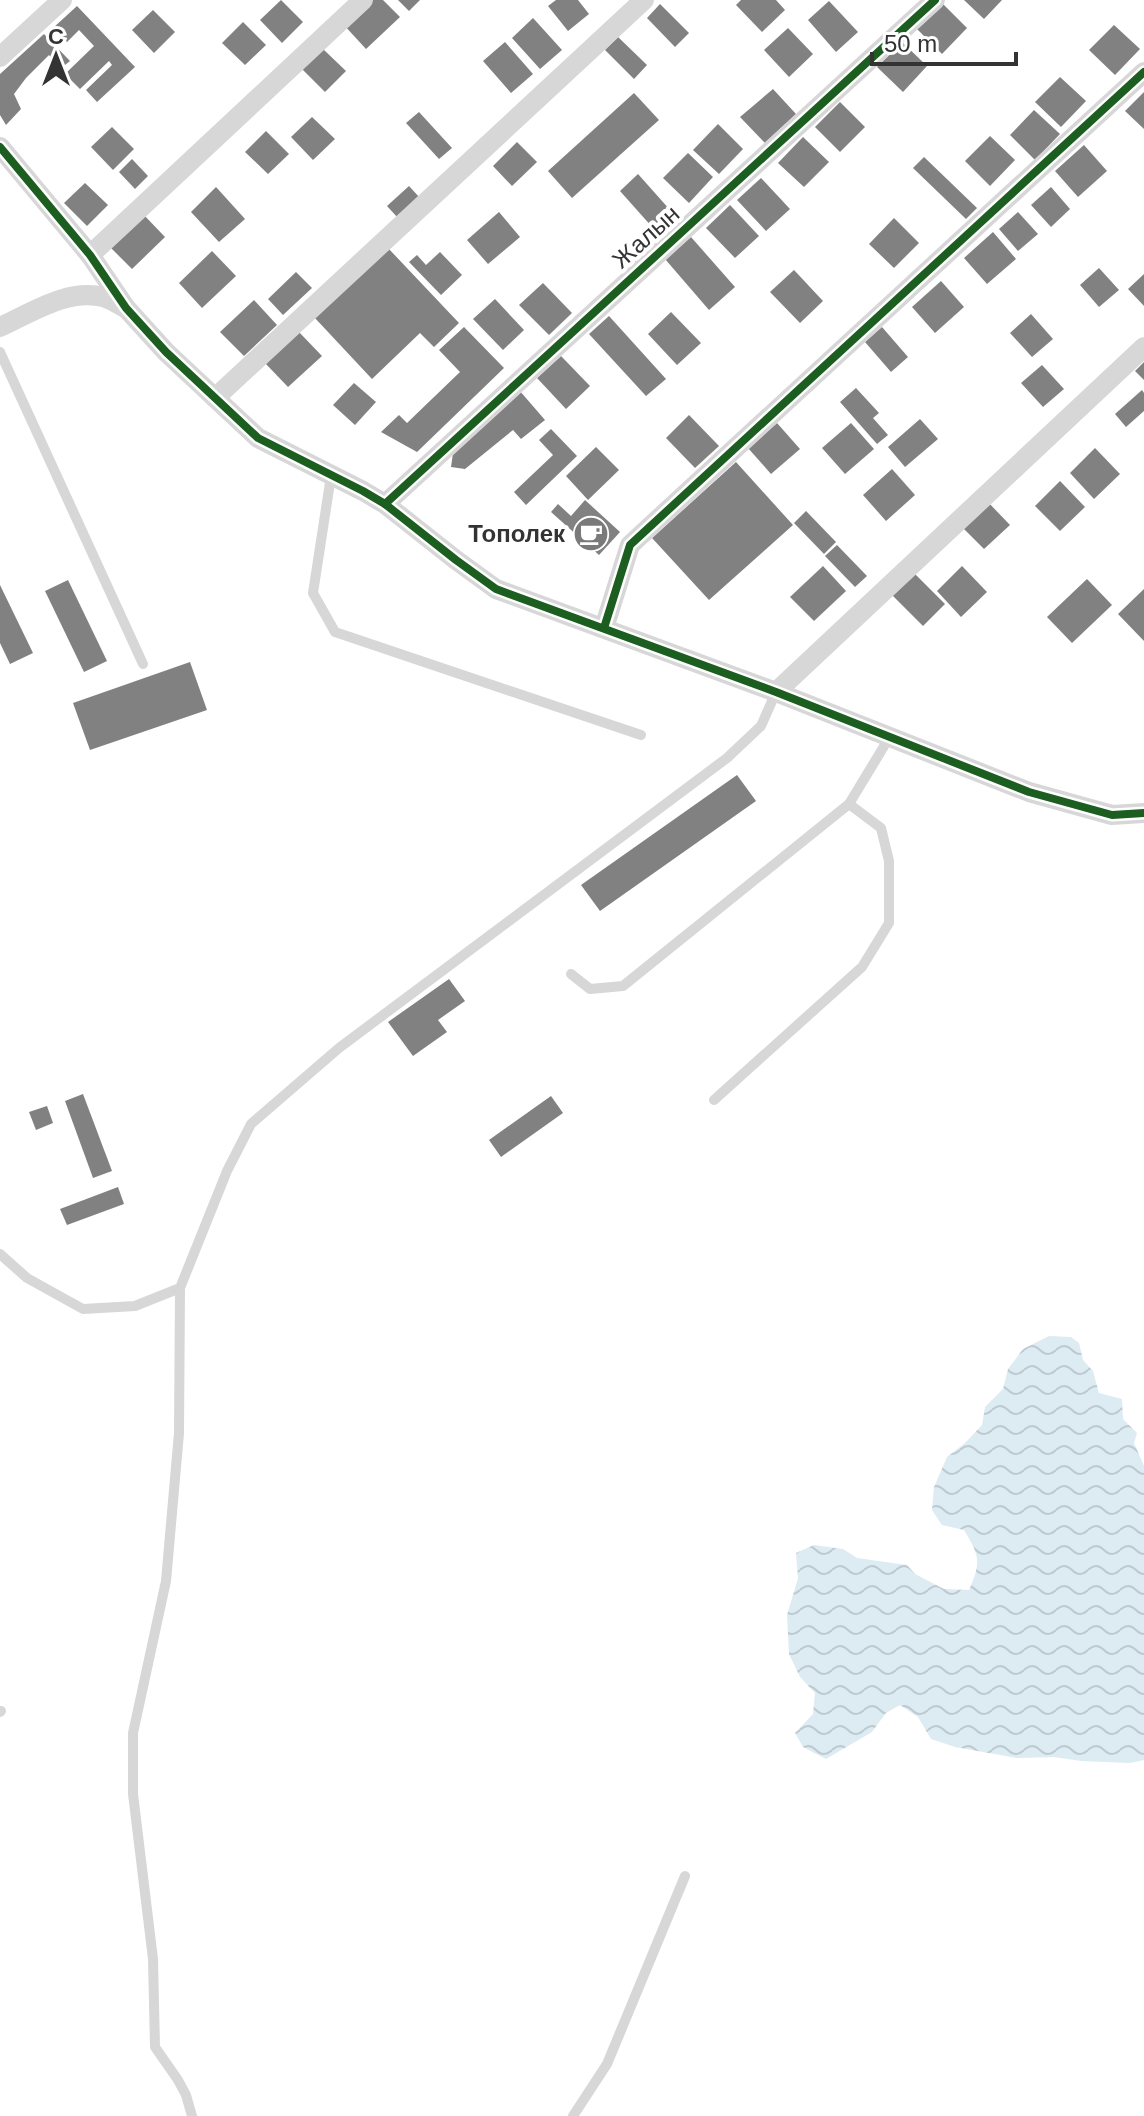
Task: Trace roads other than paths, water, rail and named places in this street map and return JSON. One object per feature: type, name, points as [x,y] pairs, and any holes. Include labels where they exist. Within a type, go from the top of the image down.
[{"type":"street","points":[[0,57],[62,0]]},
{"type":"street","points":[[90,255],[363,0]]},
{"type":"street","points":[[215,398],[644,0]]},
{"type":"street","name":"Жалын","points":[[385,504],[935,0]]},
{"type":"street","points":[[604,628],[630,545],[1144,72]]},
{"type":"street","points":[[0,147],[90,255],[126,308],[166,352],[258,438],[385,504],[496,589],[776,692],[1029,792],[1112,815],[1144,813]]},
{"type":"street","points":[[0,327],[77,295],[103,297],[126,308]]},
{"type":"street","points":[[776,692],[1144,347]]},
{"type":"lane","points":[[0,352],[143,664]]},
{"type":"lane","points":[[331,476],[313,593],[335,632],[641,735]]},
{"type":"lane","points":[[192,2116],[178,2080],[155,2047],[153,1959],[133,1794],[133,1733],[168,1566],[179,1433],[180,1288],[227,1171],[251,1124],[339,1048],[727,758],[761,726],[776,692]]},
{"type":"lane","points":[[571,974],[590,989],[623,986],[849,804],[889,738]]},
{"type":"lane","points":[[714,1100],[862,967],[889,923],[889,861],[881,828],[849,804]]},
{"type":"lane","points":[[0,1254],[27,1278],[83,1309],[135,1306],[180,1288]]},
{"type":"lane","points":[[573,2116],[607,2064],[685,1876]]},
{"type":"water","points":[[1049,1336],[1071,1337],[1079,1343],[1083,1360],[1093,1371],[1099,1393],[1122,1399],[1123,1419],[1137,1433],[1134,1443],[1144,1466],[1144,1760],[1130,1763],[1054,1757],[1017,1758],[955,1747],[931,1739],[918,1717],[900,1705],[886,1713],[872,1732],[826,1759],[803,1747],[795,1733],[813,1714],[815,1693],[800,1677],[789,1654],[787,1615],[798,1578],[796,1553],[814,1545],[843,1549],[857,1558],[907,1565],[915,1574],[944,1589],[969,1590],[976,1572],[976,1552],[964,1530],[942,1525],[932,1510],[934,1487],[947,1457],[982,1425],[985,1407],[1003,1389],[1008,1369],[1023,1349]]},
{"type":"place","name":"Тополек","points":[[591,534]]}]
